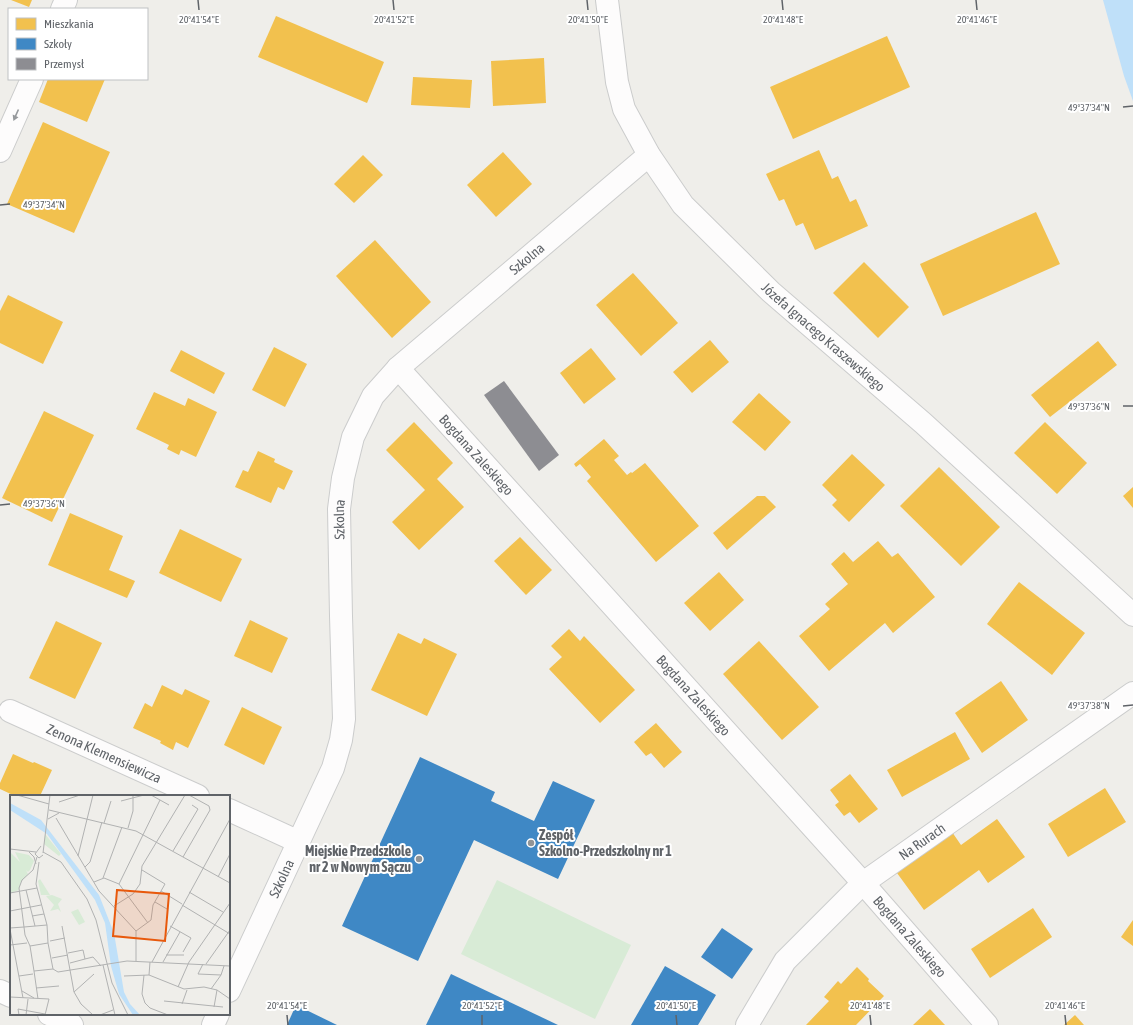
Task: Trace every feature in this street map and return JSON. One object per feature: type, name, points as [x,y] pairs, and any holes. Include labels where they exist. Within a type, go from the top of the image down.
[{"type":"street","name":"Józefa Ignacego Kraszewskiego","points":[[606,0],[617,82],[624,109],[649,155],[683,205],[771,292],[923,423],[1133,615]]},
{"type":"street","points":[[0,151],[32,80]]},
{"type":"street","name":"Szkolna","points":[[230,989],[333,768],[341,740],[344,719],[340,616],[340,509],[343,478],[352,437],[373,396],[398,368],[649,155]]},
{"type":"street","name":"Bogdana Zaleskiego","points":[[398,368],[863,883],[987,1025]]},
{"type":"street","name":"Na Rurach","points":[[746,1025],[785,961],[863,883],[1133,693]]},
{"type":"street","name":"Zenona Klemensiewicza","points":[[10,711],[196,795]]},
{"type":"street","points":[[230,810],[299,842]]},
{"type":"street","points":[[0,991],[10,996]]},
{"type":"street","points":[[51,1015],[72,1025]]},
{"type":"street","points":[[213,1025],[218,1015]]},
{"type":"green space","points":[[497,880],[631,945],[595,1019],[461,954]]},
{"type":"water","points":[[1103,0],[1133,0],[1133,101],[1124,76]]},
{"type":"building: Mieszkania","points":[[11,0],[32,0],[29,7]]},
{"type":"building: Mieszkania","points":[[276,16],[384,62],[367,103],[258,57]]},
{"type":"building: Mieszkania","points":[[887,36],[910,87],[793,139],[770,87]]},
{"type":"building: Mieszkania","points":[[544,58],[546,103],[493,106],[491,61]]},
{"type":"building: Mieszkania","points":[[413,77],[472,80],[470,108],[411,105]]},
{"type":"building: Mieszkania","points":[[48,80],[105,80],[87,122],[39,102]]},
{"type":"building: Mieszkania","points":[[43,122],[110,152],[74,233],[7,204]]},
{"type":"building: Mieszkania","points":[[819,150],[832,179],[838,176],[850,202],[856,199],[868,226],[815,250],[803,223],[796,226],[784,199],[779,201],[766,174]]},
{"type":"building: Mieszkania","points":[[503,152],[532,184],[496,217],[467,185]]},
{"type":"building: Mieszkania","points":[[363,155],[383,175],[354,203],[334,184]]},
{"type":"building: Mieszkania","points":[[1036,212],[1060,264],[943,316],[920,264]]},
{"type":"building: Mieszkania","points":[[375,240],[431,302],[392,338],[336,276]]},
{"type":"building: Mieszkania","points":[[864,262],[909,307],[878,338],[833,293]]},
{"type":"building: Mieszkania","points":[[633,273],[678,323],[641,356],[596,305]]},
{"type":"building: Mieszkania","points":[[8,295],[63,322],[43,364],[0,343],[0,311]]},
{"type":"building: Mieszkania","points":[[710,340],[729,362],[692,393],[673,372]]},
{"type":"building: Mieszkania","points":[[1098,341],[1117,365],[1050,417],[1031,395]]},
{"type":"building: Mieszkania","points":[[274,347],[307,364],[285,407],[252,390]]},
{"type":"building: Mieszkania","points":[[591,348],[616,379],[584,404],[560,373]]},
{"type":"building: Mieszkania","points":[[181,350],[225,373],[214,394],[170,371]]},
{"type":"building: Mieszkania","points":[[154,392],[185,406],[188,398],[217,412],[196,457],[181,450],[179,455],[167,449],[169,445],[136,429]]},
{"type":"building: Mieszkania","points":[[759,393],[791,422],[765,451],[732,422]]},
{"type":"building: Mieszkania","points":[[44,411],[94,435],[52,522],[2,498]]},
{"type":"building: Mieszkania","points":[[414,422],[453,463],[437,479],[464,507],[419,550],[392,522],[425,490],[386,450]]},
{"type":"building: Mieszkania","points":[[1045,422],[1087,463],[1057,494],[1014,453]]},
{"type":"building: Mieszkania","points":[[604,439],[619,456],[614,460],[627,475],[645,463],[699,526],[656,562],[587,481],[591,477],[580,464],[576,467],[574,464]]},
{"type":"building: Mieszkania","points":[[258,451],[275,459],[274,462],[293,471],[284,490],[278,487],[271,503],[235,487],[243,470],[248,472]]},
{"type":"building: Mieszkania","points":[[852,454],[885,485],[849,522],[832,505],[837,500],[822,485]]},
{"type":"building: Mieszkania","points":[[939,467],[1000,527],[961,566],[900,506]]},
{"type":"building: Mieszkania","points":[[1133,487],[1133,508],[1123,496]]},
{"type":"building: Mieszkania","points":[[757,496],[765,496],[776,507],[727,550],[713,533]]},
{"type":"building: Mieszkania","points":[[70,513],[123,536],[109,570],[135,581],[127,598],[48,565]]},
{"type":"building: Mieszkania","points":[[180,529],[242,559],[221,602],[159,573]]},
{"type":"building: Mieszkania","points":[[520,537],[552,570],[526,595],[494,561]]},
{"type":"building: Mieszkania","points":[[878,541],[892,557],[898,553],[935,597],[893,633],[885,623],[829,671],[799,636],[830,609],[825,604],[848,584],[831,564],[844,552],[853,562]]},
{"type":"building: Mieszkania","points":[[719,572],[744,600],[710,631],[684,603]]},
{"type":"building: Mieszkania","points":[[1019,582],[1085,633],[1052,675],[987,624]]},
{"type":"building: Mieszkania","points":[[250,620],[288,638],[272,673],[234,656]]},
{"type":"building: Mieszkania","points":[[56,621],[102,643],[75,699],[29,678]]},
{"type":"building: Mieszkania","points":[[569,629],[580,641],[584,636],[635,690],[600,723],[549,669],[562,657],[551,646]]},
{"type":"building: Mieszkania","points":[[398,633],[421,644],[424,638],[457,654],[427,716],[371,690]]},
{"type":"building: Mieszkania","points":[[759,641],[819,707],[782,740],[723,674]]},
{"type":"building: Mieszkania","points":[[1001,681],[1028,720],[982,753],[955,713]]},
{"type":"building: Mieszkania","points":[[162,685],[182,695],[185,689],[210,701],[188,748],[176,742],[173,750],[160,743],[161,741],[133,728],[145,703],[152,707]]},
{"type":"building: Mieszkania","points":[[242,707],[282,727],[264,765],[224,745]]},
{"type":"building: Mieszkania","points":[[656,723],[682,752],[664,768],[651,753],[646,756],[634,742]]},
{"type":"building: Mieszkania","points":[[955,732],[970,759],[902,797],[887,770]]},
{"type":"building: Mieszkania","points":[[13,754],[52,770],[40,795],[13,795],[0,789],[0,783]]},
{"type":"building: Mieszkania","points":[[850,774],[878,809],[859,823],[850,812],[844,816],[835,805],[839,802],[830,790]]},
{"type":"building: Mieszkania","points":[[1105,788],[1126,822],[1068,857],[1048,824]]},
{"type":"building: Mieszkania","points":[[997,819],[1025,857],[988,883],[979,870],[924,910],[897,873],[952,832],[961,845]]},
{"type":"building: Mieszkania","points":[[1033,908],[1052,937],[990,978],[971,949]]},
{"type":"building: Mieszkania","points":[[1133,920],[1133,946],[1121,937]]},
{"type":"building: Mieszkania","points":[[857,967],[869,979],[868,981],[884,996],[856,1025],[806,1025],[829,1001],[824,997],[838,981],[841,984]]},
{"type":"building: Mieszkania","points":[[930,1009],[945,1025],[913,1025]]},
{"type":"building: Mieszkania","points":[[1075,1015],[1084,1025],[1064,1025]]},
{"type":"building: Szkoły","name":"Miejskie Przedszkole nr 2 w Nowym Sączu","points":[[420,757],[495,792],[491,801],[534,821],[553,781],[595,800],[558,879],[474,840],[418,961],[342,926]]},
{"type":"building: Szkoły","points":[[722,928],[753,949],[732,979],[701,957]]},
{"type":"building: Szkoły","points":[[665,966],[716,995],[698,1025],[631,1025]]},
{"type":"building: Szkoły","points":[[451,974],[558,1025],[426,1025]]},
{"type":"building: Szkoły","points":[[296,1005],[337,1025],[287,1025]]},
{"type":"building: Przemysł","points":[[504,381],[559,455],[539,471],[484,395]]},
{"type":"place","name":"Zespół Szkolno-Przedszkolny nr 1","points":[[531,843]]},
{"type":"place","name":"Miejskie Przedszkole nr 2 w Nowym Sączu","points":[[419,859]]}]
